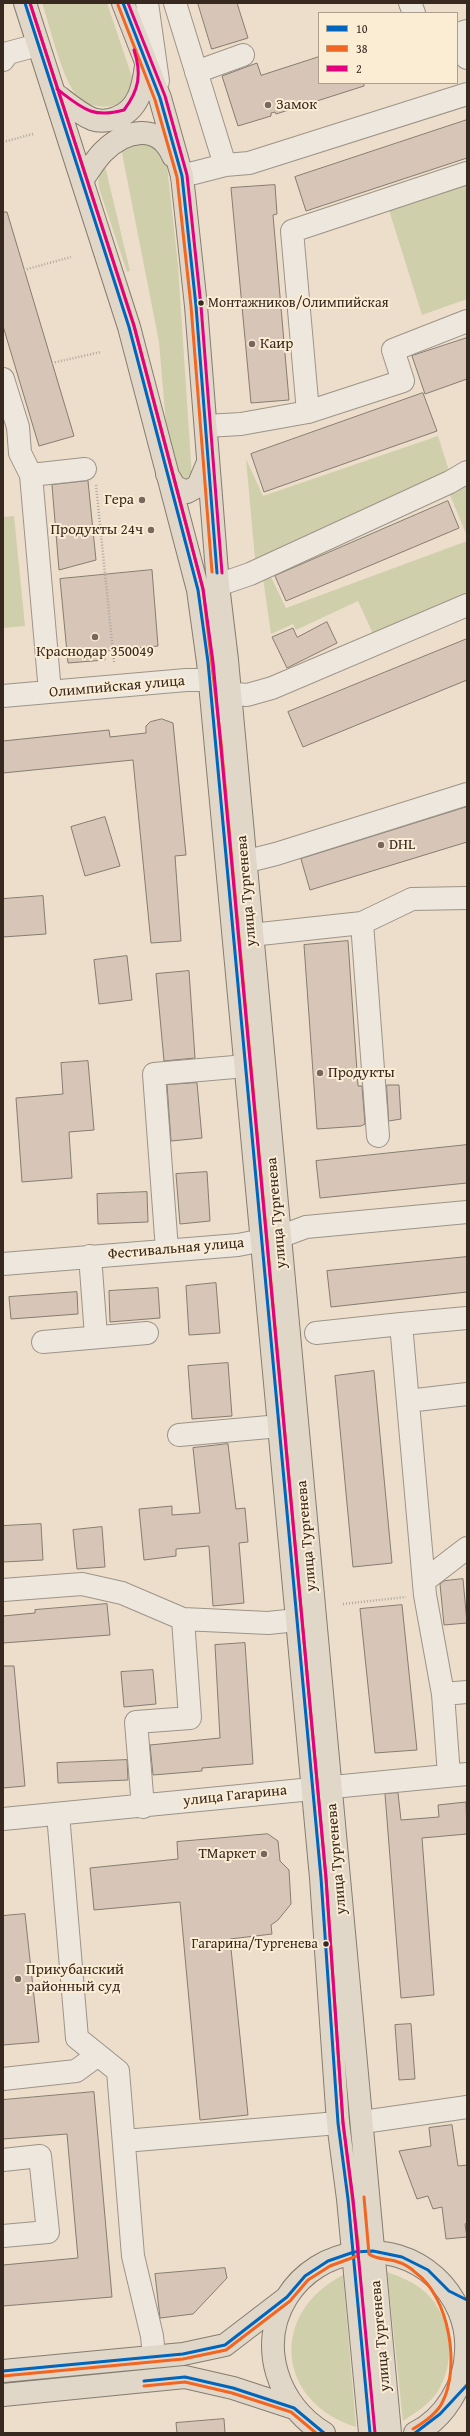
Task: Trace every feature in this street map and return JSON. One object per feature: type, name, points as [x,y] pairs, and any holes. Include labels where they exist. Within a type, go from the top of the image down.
[{"type":"main road","name":"улица Тургенева","points":[[25,3],[129,327],[198,590],[219,685],[244,862],[251,935],[271,1239],[280,1426],[297,1620],[321,1787],[363,2122],[363,2252],[370,2433]]},
{"type":"main road","name":"улица Тургенева","points":[[123,3],[146,66],[160,98],[182,176],[196,306],[218,585],[219,685],[246,1066],[271,1239],[321,1787],[338,2123],[363,2252],[390,2433]]},
{"type":"main road","points":[[54,93],[92,119],[102,121],[112,120],[127,114],[134,105],[143,87],[146,66]]},
{"type":"main road","points":[[82,180],[108,147],[117,141],[144,133],[150,133],[165,140],[182,176]]},
{"type":"main road","points":[[167,474],[175,487],[181,491],[192,490],[198,486],[208,461]]},
{"type":"main road","points":[[3,2371],[183,2354],[225,2345],[287,2297],[305,2276],[328,2261],[363,2252],[388,2253],[416,2262],[428,2270],[458,2296],[463,2321],[466,2342],[464,2369],[459,2392],[440,2414],[414,2433]]},
{"type":"main road","points":[[287,2297],[277,2318],[273,2350],[274,2365],[282,2388],[294,2408],[304,2418],[324,2433]]},
{"type":"main road","points":[[3,2395],[185,2377],[233,2388],[294,2408]]},
{"type":"street","points":[[147,3],[160,98]]},
{"type":"street","points":[[175,3],[225,165]]},
{"type":"street","points":[[467,30],[458,34],[467,58]]},
{"type":"street","points":[[3,60],[8,53],[38,45]]},
{"type":"street","points":[[196,72],[243,55]]},
{"type":"street","points":[[182,176],[225,165],[248,163],[467,94]]},
{"type":"street","points":[[308,412],[292,231],[467,173]]},
{"type":"street","points":[[206,426],[241,424],[308,412],[403,381],[393,350],[467,321]]},
{"type":"street","points":[[3,379],[18,428],[12,451],[31,475],[50,692]]},
{"type":"street","points":[[218,585],[257,570],[450,482],[467,472]]},
{"type":"street","points":[[31,475],[90,476]]},
{"type":"street","name":"Олимпийская улица","points":[[3,696],[186,680],[219,685],[236,694],[247,695],[272,688],[467,605]]},
{"type":"street","points":[[244,862],[467,794]]},
{"type":"street","points":[[251,935],[362,923],[412,899],[467,898]]},
{"type":"street","points":[[362,923],[378,1136]]},
{"type":"street","points":[[167,1250],[154,1074],[246,1066]]},
{"type":"street","name":"Фестивальная улица","points":[[3,1264],[167,1250],[271,1239],[306,1227],[467,1212]]},
{"type":"street","points":[[90,1256],[96,1336]]},
{"type":"street","points":[[316,1333],[467,1318]]},
{"type":"street","points":[[401,1324],[425,1588],[458,1774]]},
{"type":"street","points":[[43,1342],[147,1332]]},
{"type":"street","points":[[408,1401],[467,1394]]},
{"type":"street","points":[[179,1435],[280,1426]]},
{"type":"street","points":[[425,1588],[467,1548]]},
{"type":"street","points":[[3,1590],[82,1584],[122,1593],[183,1619],[268,1623],[297,1620]]},
{"type":"street","points":[[143,1807],[136,1722],[190,1718],[183,1619]]},
{"type":"street","points":[[443,1694],[467,1692]]},
{"type":"street","name":"улица Гагарина","points":[[3,1819],[143,1807],[321,1787],[458,1774]]},
{"type":"street","points":[[58,1814],[77,2038],[118,2071],[133,2256],[152,2336],[154,2356]]},
{"type":"street","points":[[3,2079],[76,2070],[98,2055]]},
{"type":"street","points":[[363,2122],[467,2107]]},
{"type":"street","points":[[124,2141],[338,2123]]},
{"type":"street","points":[[3,2160],[40,2156],[48,2232],[3,2236]]},
{"type":"path","points":[[3,142],[33,134]]},
{"type":"path","points":[[24,270],[71,257]]},
{"type":"path","points":[[52,363],[101,352]]},
{"type":"path","points":[[90,476],[114,662]]},
{"type":"path","points":[[343,1604],[425,1588]]},
{"type":"green space","points":[[42,3],[107,3],[132,77],[130,93],[122,102],[113,106],[103,107],[87,103],[78,97],[67,79],[57,53]]},
{"type":"green space","points":[[146,138],[166,156],[178,265],[192,478],[188,483],[181,478],[166,424],[159,342],[121,148]]},
{"type":"green space","points":[[105,166],[130,271],[127,272],[99,188],[99,176]]},
{"type":"green space","points":[[467,181],[467,299],[422,315],[388,207]]},
{"type":"green space","points":[[438,436],[450,474],[255,559],[246,459],[263,496]]},
{"type":"green space","points":[[467,477],[467,536],[445,483]]},
{"type":"green space","points":[[14,516],[25,626],[3,628],[3,517]]},
{"type":"green space","points":[[467,541],[467,594],[374,636],[358,601],[296,630],[293,624],[271,634],[263,578],[270,575],[286,608]]},
{"type":"green space","points":[[387,2272],[416,2285],[434,2302],[446,2327],[449,2341],[447,2369],[443,2382],[436,2394],[425,2406],[403,2421]]},
{"type":"green space","points":[[343,2275],[356,2427],[329,2415],[310,2398],[297,2378],[292,2356],[294,2333],[303,2311],[319,2291]]},
{"type":"building","points":[[198,3],[237,3],[248,38],[212,49]]},
{"type":"building","name":"Замок","points":[[318,57],[318,84],[364,84],[364,86],[276,114],[275,112],[271,113],[271,116],[238,126],[222,76],[257,63],[261,75]]},
{"type":"building","points":[[467,120],[467,158],[306,211],[295,177]]},
{"type":"building","points":[[275,185],[277,214],[273,215],[289,400],[251,403],[231,188]]},
{"type":"building","points":[[3,212],[7,212],[74,436],[39,446],[3,326]]},
{"type":"building","points":[[467,338],[467,379],[425,394],[412,356]]},
{"type":"building","points":[[423,393],[437,431],[264,492],[251,454]]},
{"type":"building","points":[[88,481],[96,560],[59,570],[52,485]]},
{"type":"building","points":[[448,501],[459,528],[286,601],[275,576]]},
{"type":"building","points":[[152,570],[158,646],[104,651],[105,660],[68,663],[60,579]]},
{"type":"building","points":[[327,622],[337,643],[287,668],[272,637],[293,628],[297,637]]},
{"type":"building","points":[[467,639],[467,680],[303,747],[288,712]]},
{"type":"building","points":[[162,719],[173,723],[186,855],[175,856],[181,941],[151,943],[133,760],[3,773],[3,741],[109,730],[110,737],[146,733],[146,726],[150,722]]},
{"type":"building","points":[[467,807],[467,842],[310,890],[301,859]]},
{"type":"building","points":[[105,817],[120,866],[85,876],[71,827]]},
{"type":"building","points":[[43,896],[46,934],[3,937],[3,899]]},
{"type":"building","points":[[348,941],[358,1086],[362,1086],[365,1124],[361,1126],[317,1129],[304,945]]},
{"type":"building","points":[[127,956],[132,1000],[99,1004],[94,960]]},
{"type":"building","points":[[189,971],[195,1058],[164,1061],[156,974]]},
{"type":"building","points":[[88,1061],[94,1130],[69,1132],[72,1178],[22,1182],[16,1098],[63,1094],[61,1063]]},
{"type":"building","points":[[197,1083],[202,1138],[171,1141],[167,1085]]},
{"type":"building","points":[[387,1085],[399,1085],[401,1119],[389,1121]]},
{"type":"building","points":[[467,1145],[467,1183],[320,1198],[316,1161]]},
{"type":"building","points":[[207,1172],[210,1221],[180,1224],[176,1174]]},
{"type":"building","points":[[147,1192],[148,1222],[98,1224],[97,1194]]},
{"type":"building","points":[[467,1257],[467,1292],[331,1307],[327,1271]]},
{"type":"building","points":[[216,1283],[220,1333],[189,1335],[186,1286]]},
{"type":"building","points":[[158,1288],[160,1318],[110,1322],[109,1291]]},
{"type":"building","points":[[77,1292],[78,1314],[11,1319],[9,1297]]},
{"type":"building","points":[[228,1363],[232,1416],[192,1419],[188,1366]]},
{"type":"building","points":[[374,1371],[392,1563],[353,1567],[335,1376]]},
{"type":"building","points":[[228,1444],[236,1509],[245,1508],[248,1542],[239,1543],[244,1603],[213,1606],[209,1546],[176,1549],[176,1556],[144,1560],[139,1509],[172,1506],[172,1515],[200,1513],[193,1448]]},
{"type":"building","points":[[41,1524],[43,1560],[3,1562],[3,1526]]},
{"type":"building","points":[[102,1527],[105,1567],[77,1569],[73,1530]]},
{"type":"building","points":[[463,1579],[467,1623],[444,1625],[440,1584],[444,1581]]},
{"type":"building","points":[[107,1604],[110,1635],[3,1643],[3,1616],[35,1613],[35,1610]]},
{"type":"building","points":[[402,1605],[417,1750],[375,1753],[360,1609]]},
{"type":"building","points":[[245,1643],[253,1764],[202,1768],[202,1771],[153,1775],[150,1745],[220,1738],[215,1645]]},
{"type":"building","points":[[3,1666],[14,1666],[25,1786],[3,1788]]},
{"type":"building","points":[[153,1670],[156,1704],[124,1707],[121,1672]]},
{"type":"building","points":[[127,1760],[128,1780],[58,1783],[57,1763]]},
{"type":"building","points":[[398,1793],[401,1820],[439,1817],[438,1805],[466,1802],[467,1834],[422,1838],[434,1995],[401,1998],[385,1794]]},
{"type":"building","points":[[268,1834],[278,1841],[280,1861],[289,1870],[291,1904],[278,1920],[271,1925],[272,1934],[230,1939],[248,2115],[200,2120],[180,1902],[94,1910],[90,1868],[178,1859],[177,1842]]},
{"type":"building","name":"Прикубанский районный суд","points":[[25,1914],[39,2042],[3,2045],[3,1916]]},
{"type":"building","points":[[411,2024],[415,2079],[399,2080],[395,2025]]},
{"type":"building","points":[[94,2092],[112,2297],[3,2306],[3,2265],[78,2258],[67,2134],[3,2139],[3,2100]]},
{"type":"building","points":[[452,2125],[458,2166],[467,2165],[467,2223],[465,2224],[467,2237],[446,2239],[442,2207],[433,2209],[428,2196],[417,2199],[399,2151],[431,2146],[429,2128]]},
{"type":"building","points":[[225,2268],[227,2278],[193,2314],[160,2318],[155,2274]]},
{"type":"building","points":[[224,2419],[225,2433],[177,2433],[176,2423]]},
{"type":"transit line","name":"10","points":[[25,3],[129,327],[198,590],[208,662],[321,1878],[338,2123],[348,2199],[370,2433]]},
{"type":"transit line","name":"38","points":[[3,2376],[183,2359],[226,2350],[290,2301],[308,2280],[330,2266],[357,2256],[359,2252],[343,2123],[326,1878],[221,742],[203,589],[134,325],[30,3]]},
{"type":"transit line","name":"2","points":[[30,3],[134,326],[203,589],[213,662],[326,1878],[343,2123],[353,2199],[375,2433]]},
{"type":"transit line","name":"10","points":[[123,3],[160,98],[182,176],[196,306],[217,573]]},
{"type":"transit line","name":"2","points":[[128,3],[165,96],[187,175],[201,306],[222,573]]},
{"type":"transit line","name":"38","points":[[118,5],[155,100],[177,177],[191,306],[212,572]]},
{"type":"transit line","name":"2","points":[[57,89],[74,102],[88,110],[104,113],[124,110],[133,96],[138,82],[138,67],[134,50]]},
{"type":"transit line","name":"38","points":[[364,2197],[369,2254],[374,2257],[403,2264],[414,2271],[427,2284],[437,2298],[444,2315],[451,2352],[451,2371],[448,2388],[442,2403],[437,2410],[413,2429]]},
{"type":"transit line","name":"10","points":[[3,2371],[183,2354],[225,2345],[287,2297],[305,2276],[328,2261],[354,2252],[373,2251],[402,2257],[428,2270],[449,2291],[467,2300]]},
{"type":"transit line","name":"10","points":[[144,2381],[185,2377],[233,2388],[294,2408],[324,2433]]},
{"type":"transit line","name":"38","points":[[144,2386],[185,2382],[232,2393],[291,2412],[316,2433]]},
{"type":"transit line","name":"10","points":[[415,2433],[440,2414],[467,2385]]},
{"type":"place","name":"Замок","points":[[268,105]]},
{"type":"place","name":"Монтажников/Олимпийская","points":[[201,303]]},
{"type":"place","name":"Каир","points":[[252,344]]},
{"type":"place","name":"Гера","points":[[142,500]]},
{"type":"place","name":"Продукты 24ч","points":[[151,530]]},
{"type":"place","name":"Краснодар 350049","points":[[95,637]]},
{"type":"place","name":"DHL","points":[[381,845]]},
{"type":"place","name":"Продукты","points":[[320,1073]]},
{"type":"place","name":"ТМаркет","points":[[264,1854]]},
{"type":"place","name":"Гагарина/Тургенева","points":[[326,1944]]},
{"type":"place","name":"Прикубанский районный суд","points":[[18,1979]]}]
